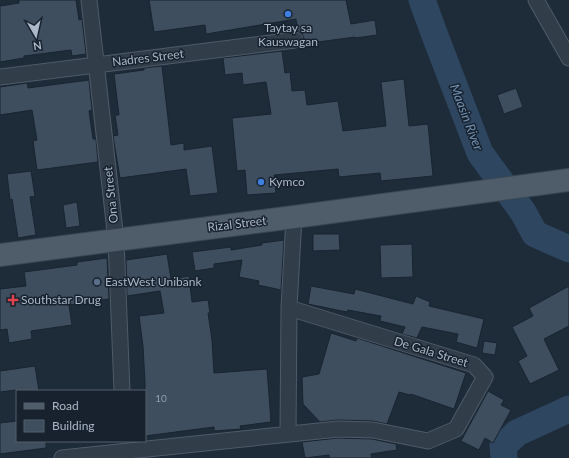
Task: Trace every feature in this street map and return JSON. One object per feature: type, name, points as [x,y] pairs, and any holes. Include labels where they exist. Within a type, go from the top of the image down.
[{"type":"main road","name":"Rizal Street","points":[[0,255],[569,180]]},
{"type":"street","name":"Ona Street","points":[[88,0],[116,240],[122,390]]},
{"type":"street","points":[[536,0],[569,58]]},
{"type":"street","name":"Nadres Street","points":[[0,77],[295,40]]},
{"type":"street","points":[[288,434],[289,308],[294,217]]},
{"type":"street","name":"De Gala Street","points":[[62,458],[124,450],[338,429],[373,430],[428,441],[456,429],[485,377],[474,365],[289,308]]},
{"type":"building","points":[[19,0],[76,0],[79,20],[82,19],[86,54],[72,56],[71,50],[24,56],[24,58],[0,62],[0,6],[19,3]]},
{"type":"building","points":[[149,0],[346,0],[351,24],[375,20],[377,35],[303,44],[304,38],[302,34],[298,32],[296,19],[206,34],[205,25],[154,32]]},
{"type":"building","points":[[282,51],[285,73],[290,72],[292,91],[305,90],[307,105],[338,101],[343,131],[386,126],[381,82],[404,79],[409,126],[428,124],[433,176],[381,181],[380,173],[339,177],[338,169],[274,175],[276,193],[247,195],[245,170],[237,171],[232,118],[271,114],[266,82],[243,85],[242,73],[225,75],[223,58]]},
{"type":"building","points":[[162,66],[171,145],[184,143],[184,150],[212,146],[218,193],[190,196],[186,169],[120,178],[113,136],[118,135],[115,115],[119,115],[114,74]]},
{"type":"building","points":[[89,80],[92,110],[89,111],[93,139],[96,139],[98,162],[37,170],[33,141],[37,140],[32,110],[0,115],[0,87],[27,83],[28,88]]},
{"type":"building","points":[[516,88],[523,107],[504,114],[497,95]]},
{"type":"building","points":[[31,171],[35,196],[30,197],[36,235],[18,238],[12,199],[10,200],[7,174]]},
{"type":"building","points":[[77,202],[80,226],[66,228],[63,205]]},
{"type":"building","points":[[313,234],[339,234],[340,250],[313,251]]},
{"type":"building","points":[[284,240],[281,290],[258,285],[259,281],[239,277],[242,260],[214,264],[214,268],[195,271],[192,252],[231,247],[231,250]]},
{"type":"building","points":[[412,244],[413,277],[381,278],[380,245]]},
{"type":"building","points":[[167,254],[171,279],[189,276],[192,302],[208,300],[214,373],[267,369],[271,422],[240,426],[241,429],[214,431],[214,427],[146,436],[146,390],[139,316],[164,313],[160,291],[127,296],[126,260]]},
{"type":"building","points":[[107,258],[109,299],[69,305],[72,325],[31,331],[32,339],[9,343],[7,329],[0,330],[0,289],[26,286],[24,272],[77,265],[77,262]]},
{"type":"building","points":[[311,286],[354,294],[355,289],[413,304],[416,296],[430,302],[429,306],[484,319],[477,348],[456,342],[458,334],[422,327],[417,338],[402,334],[405,327],[380,321],[381,316],[348,310],[347,312],[308,304]]},
{"type":"building","points":[[569,286],[569,326],[544,339],[559,370],[530,384],[518,361],[527,356],[512,327],[533,316],[529,308]]},
{"type":"building","points":[[331,333],[356,341],[357,338],[466,373],[454,409],[411,394],[399,392],[387,424],[373,421],[338,420],[320,422],[303,404],[302,377],[319,374]]},
{"type":"building","points":[[484,341],[497,343],[495,355],[482,353]]},
{"type":"building","points":[[35,366],[39,390],[0,392],[0,371]]},
{"type":"building","points":[[488,391],[504,400],[501,405],[511,410],[493,443],[485,438],[479,450],[461,441]]},
{"type":"building","points":[[16,421],[16,442],[46,442],[46,448],[0,454],[0,423]]},
{"type":"building","points":[[338,438],[372,439],[396,444],[397,450],[371,454],[372,458],[329,458],[329,455],[305,458],[302,442]]},
{"type":"waterway","name":"Maasin River","points":[[422,0],[480,153],[523,212],[535,234],[569,249]]},
{"type":"waterway","name":"Maasin River","points":[[504,458],[503,446],[517,433],[569,409]]},
{"type":"place","name":"Taytay sa Kauswagan","points":[[288,14]]},
{"type":"place","name":"Kymco","points":[[261,182]]},
{"type":"place","name":"EastWest Unibank","points":[[97,282]]},
{"type":"place","name":"Southstar Drug","points":[[13,300]]}]
